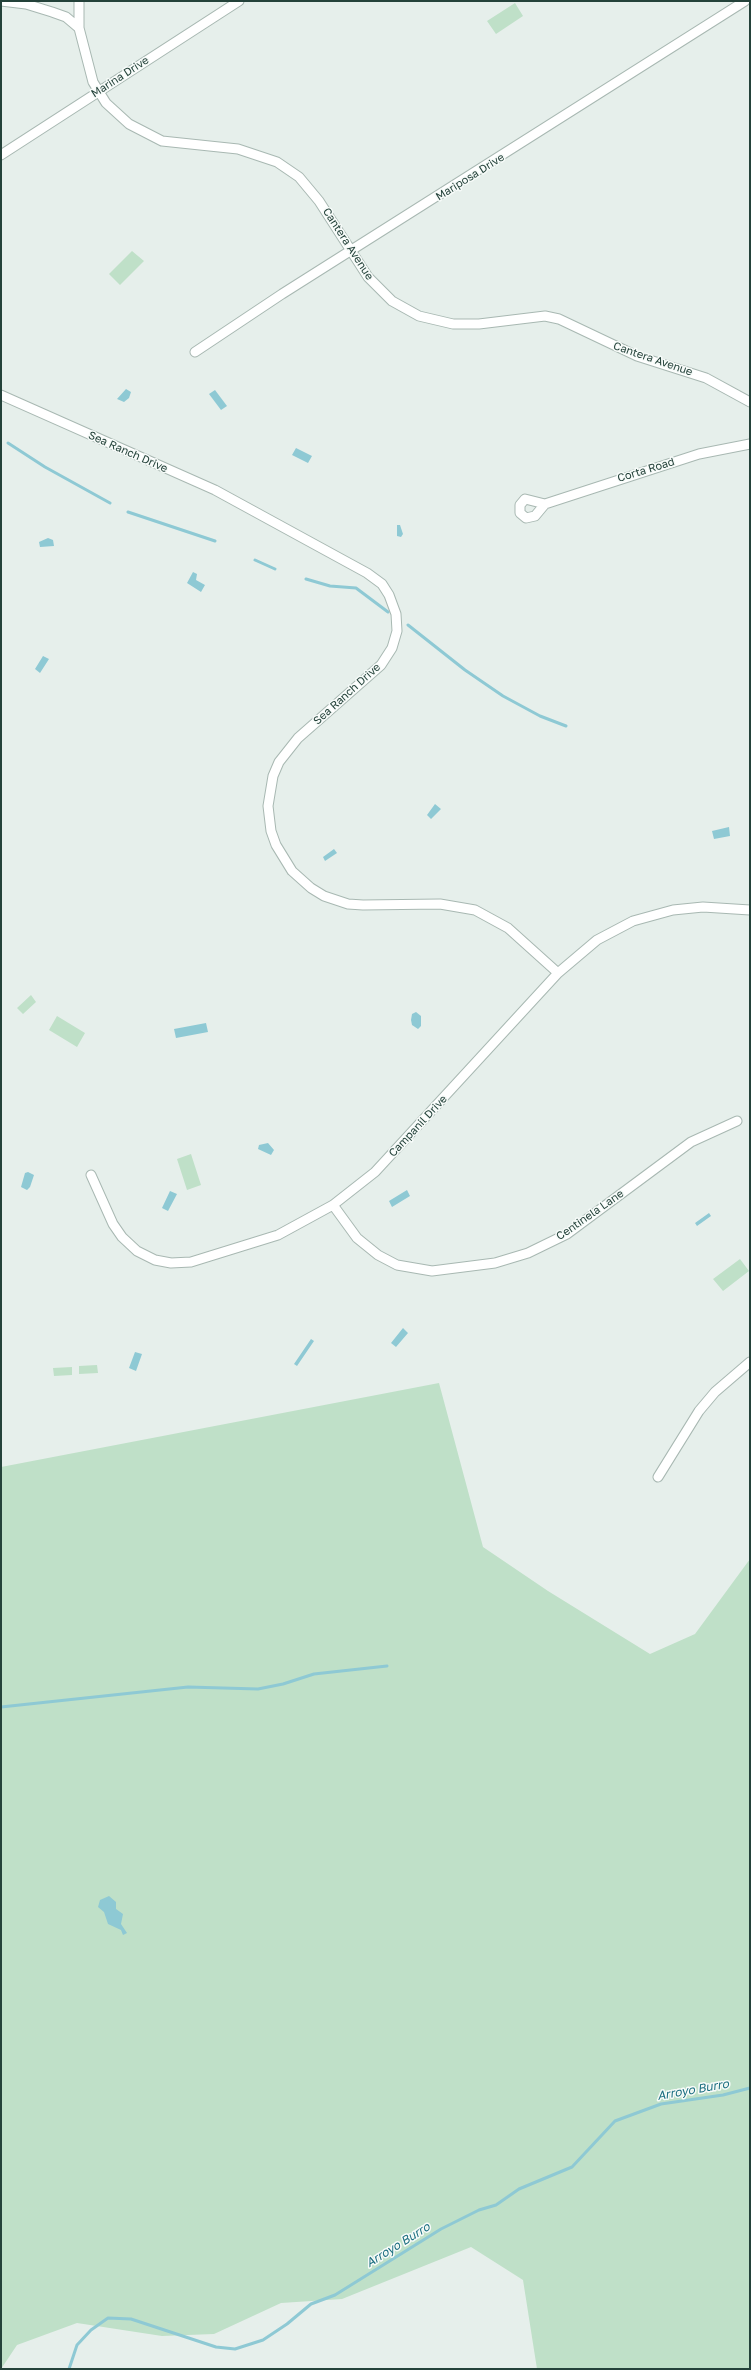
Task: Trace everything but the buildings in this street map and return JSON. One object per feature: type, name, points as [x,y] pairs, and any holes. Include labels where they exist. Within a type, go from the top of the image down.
[{"type":"street","points":[[79,1],[79,28],[93,82],[98,91]]},
{"type":"street","name":"Marina Drive","points":[[1,155],[239,1]]},
{"type":"street","name":"Mariposa Drive","points":[[195,352],[352,250],[745,1]]},
{"type":"street","points":[[1,2],[26,4],[52,12],[66,17],[79,28]]},
{"type":"street","name":"Cantera Avenue","points":[[98,91],[129,124],[162,141],[238,149],[277,162],[299,177],[311,190],[378,289],[392,301],[419,316],[453,324],[479,324],[545,316],[559,319],[637,356],[706,378],[750,402]]},
{"type":"street","name":"Sea Ranch Drive","points":[[1,395],[215,490],[367,573],[382,584],[389,595],[396,614],[397,631],[392,648],[381,665],[298,738],[279,762],[273,776],[268,806],[271,831],[282,859],[295,875],[310,888],[324,896],[348,904],[440,904],[475,910],[508,928],[558,973]]},
{"type":"street","name":"Corta Road","points":[[545,504],[699,454],[750,444]]},
{"type":"street","name":"Campanil Drive","points":[[91,1174],[113,1224],[122,1237],[146,1256],[171,1263],[201,1260],[278,1235],[333,1205],[360,1185],[394,1153],[558,973],[597,940],[620,927],[652,915],[703,907],[750,910]]},
{"type":"street","name":"Centinela Lane","points":[[333,1205],[357,1238],[378,1255],[397,1265],[432,1271],[496,1263],[528,1253],[567,1234],[690,1142],[737,1121]]},
{"type":"street","points":[[658,1477],[699,1411],[715,1392],[750,1362]]},
{"type":"green space","points":[[515,3],[523,16],[496,34],[487,21]]},
{"type":"green space","points":[[132,251],[144,261],[120,285],[109,274]]},
{"type":"green space","points":[[31,995],[36,1002],[23,1014],[17,1008]]},
{"type":"green space","points":[[57,1016],[85,1033],[77,1047],[49,1030]]},
{"type":"green space","points":[[191,1154],[201,1185],[187,1190],[177,1159]]},
{"type":"green space","points":[[740,1259],[749,1271],[723,1291],[713,1279]]},
{"type":"green space","points":[[97,1365],[98,1373],[79,1374],[79,1366]]},
{"type":"green space","points":[[72,1367],[72,1375],[54,1376],[53,1368]]},
{"type":"green space","points":[[439,1383],[483,1547],[548,1591],[650,1654],[695,1634],[750,1559],[750,2369],[537,2369],[523,2280],[471,2247],[342,2299],[281,2303],[214,2334],[162,2336],[77,2323],[17,2345],[1,2369],[1,1467]]},
{"type":"water","points":[[126,389],[131,392],[129,398],[124,402],[117,399]]},
{"type":"water","points":[[215,390],[227,406],[221,410],[209,394]]},
{"type":"water","points":[[296,448],[312,456],[308,463],[292,455]]},
{"type":"water","points":[[397,525],[400,525],[403,534],[401,537],[397,536]]},
{"type":"water","points":[[48,538],[53,540],[54,546],[40,547],[39,542]]},
{"type":"water","points":[[193,572],[197,574],[196,580],[205,585],[201,592],[187,583]]},
{"type":"water","points":[[43,656],[49,659],[40,673],[35,669]]},
{"type":"water","points":[[435,804],[441,809],[431,819],[427,815]]},
{"type":"water","points":[[729,827],[730,836],[714,839],[712,831]]},
{"type":"water","points":[[334,849],[337,853],[325,861],[323,857]]},
{"type":"water","points":[[416,1012],[421,1016],[421,1026],[418,1029],[412,1025],[411,1020],[412,1014]]},
{"type":"water","points":[[206,1023],[208,1032],[176,1038],[174,1029]]},
{"type":"water","points":[[268,1143],[274,1150],[271,1155],[258,1149],[259,1145]]},
{"type":"water","points":[[28,1172],[34,1175],[30,1187],[27,1190],[21,1187],[25,1173]]},
{"type":"water","points":[[407,1190],[410,1196],[392,1207],[389,1201]]},
{"type":"water","points":[[170,1191],[177,1194],[168,1211],[162,1208]]},
{"type":"water","points":[[709,1213],[711,1216],[697,1226],[695,1223]]},
{"type":"water","points":[[403,1328],[408,1333],[396,1347],[391,1343]]},
{"type":"water","points":[[311,1339],[314,1341],[297,1366],[294,1364]]},
{"type":"water","points":[[135,1352],[142,1354],[136,1371],[129,1368]]},
{"type":"water","points":[[109,1896],[116,1902],[116,1909],[123,1914],[121,1924],[127,1933],[123,1935],[121,1930],[108,1924],[104,1912],[98,1907],[100,1900]]},
{"type":"waterway","points":[[8,443],[45,467],[110,503]]},
{"type":"waterway","points":[[128,512],[215,541]]},
{"type":"waterway","points":[[255,560],[275,569]]},
{"type":"waterway","points":[[306,579],[330,586],[356,588],[388,612]]},
{"type":"waterway","points":[[408,625],[465,670],[503,696],[540,716],[566,726]]},
{"type":"waterway","points":[[1,1707],[188,1687],[258,1689],[283,1684],[314,1674],[387,1666]]},
{"type":"waterway","name":"Arroyo Burro","points":[[69,2369],[77,2345],[91,2330],[108,2318],[131,2319],[216,2347],[235,2349],[263,2340],[287,2324],[311,2304],[335,2295],[441,2229],[479,2210],[496,2205],[519,2189],[572,2167],[615,2121],[661,2104],[723,2095],[750,2088]]}]
